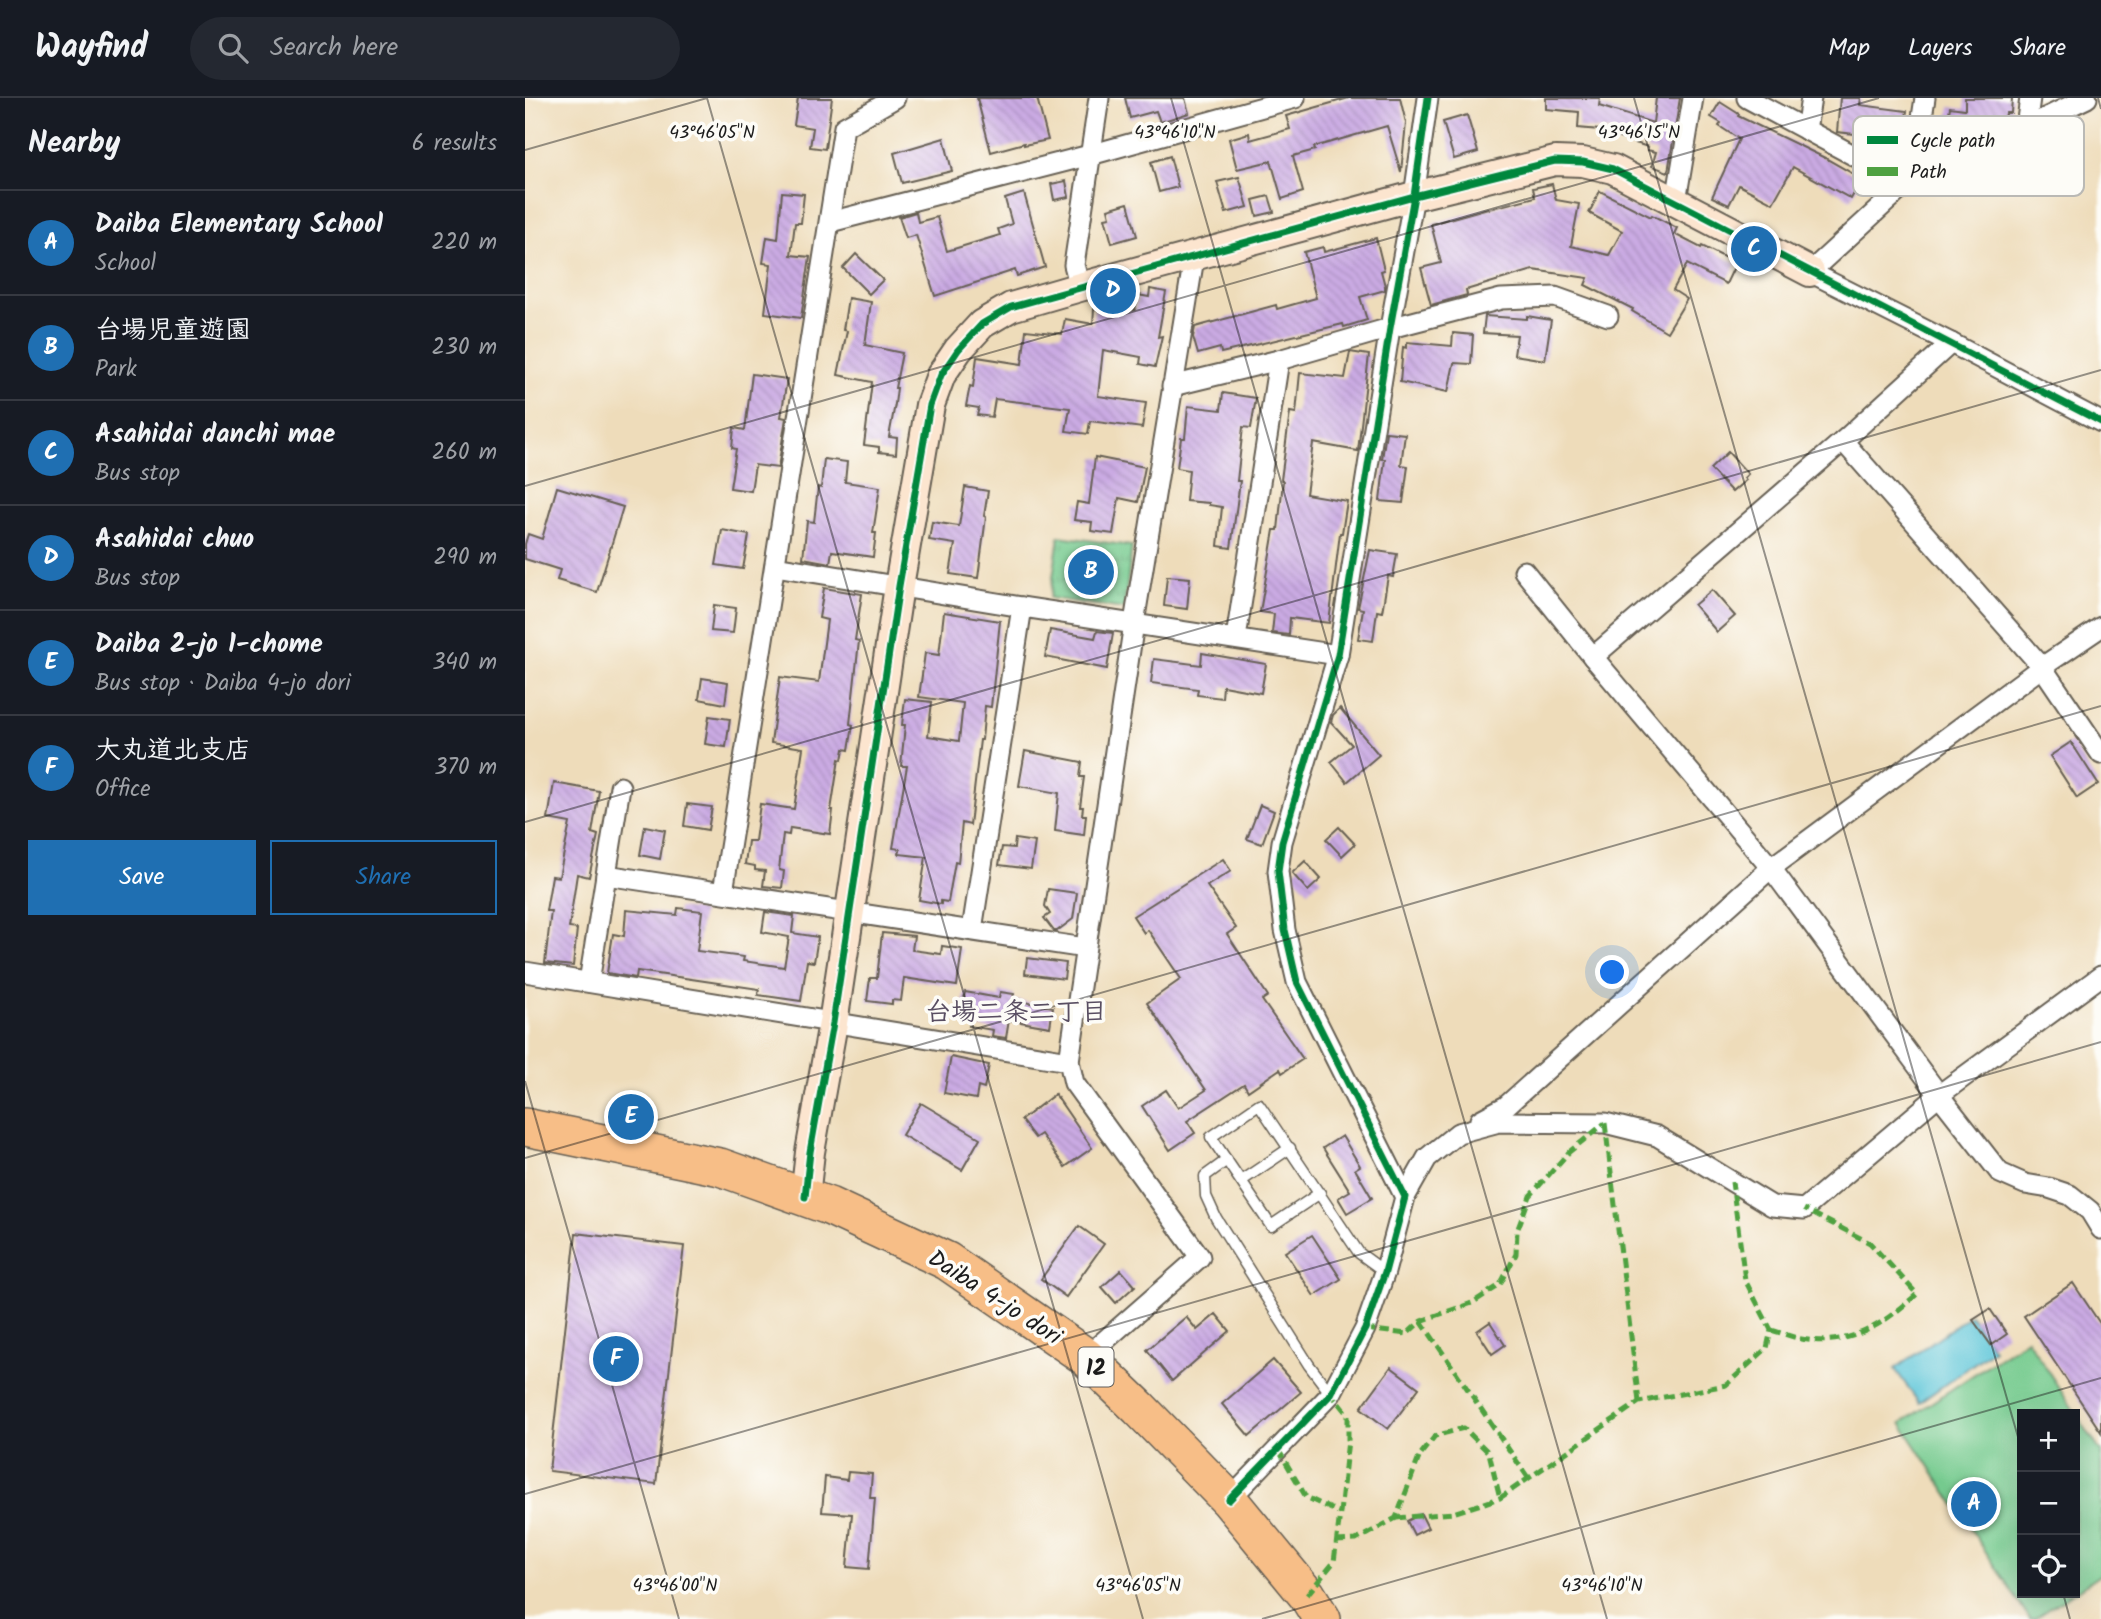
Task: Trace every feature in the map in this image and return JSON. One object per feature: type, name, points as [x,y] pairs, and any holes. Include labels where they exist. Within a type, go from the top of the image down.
[{"type":"highway","name":"Daiba 4-jo dori","points":[[525,1127],[720,1167],[829,1206],[947,1261],[1086,1357],[1229,1500],[1307,1595],[1322,1619]]},
{"type":"street","points":[[723,892],[844,127],[895,98]]},
{"type":"street","points":[[1080,287],[1074,265],[1099,98]]},
{"type":"street","points":[[830,222],[1090,155],[1295,98]]},
{"type":"street","points":[[1405,1197],[1297,982],[1285,930],[1278,871],[1282,842],[1338,655],[1428,98]]},
{"type":"street","points":[[1676,201],[1693,98]]},
{"type":"street","points":[[1747,98],[1853,151]]},
{"type":"street","points":[[1806,130],[1811,98]]},
{"type":"street","points":[[1923,116],[1926,98]]},
{"type":"street","points":[[2028,116],[2030,98]]},
{"type":"street","points":[[2049,116],[2087,98]]},
{"type":"street","points":[[806,1197],[810,1152],[833,1023],[899,586],[930,405],[941,375],[958,350],[982,324],[1011,307],[1414,196],[1555,161],[1583,162],[1613,169],[2101,422]]},
{"type":"street","points":[[1810,272],[1892,196]]},
{"type":"street","points":[[1086,1357],[1201,1257],[1074,1083],[1069,1061],[1134,623],[1193,258]]},
{"type":"street","points":[[1172,386],[1279,360],[1501,299],[1555,297],[1608,316]]},
{"type":"street","points":[[1593,657],[1843,441],[1951,343]]},
{"type":"street","points":[[1235,638],[1279,360]]},
{"type":"street","points":[[1843,441],[2042,667],[2101,754]]},
{"type":"street","points":[[775,566],[1338,655]]},
{"type":"street","points":[[1524,571],[1771,868],[2000,1173],[2025,1184],[2070,1195],[2090,1211],[2101,1228]]},
{"type":"street","points":[[972,930],[1022,607]]},
{"type":"street","points":[[1229,1500],[1331,1394],[1365,1329],[1385,1272],[1405,1197],[1427,1158],[1458,1133],[1506,1106],[1771,868],[2101,626]]},
{"type":"street","points":[[589,982],[620,787]]},
{"type":"street","points":[[606,875],[1085,948]]},
{"type":"street","points":[[525,972],[1069,1061]]},
{"type":"street","points":[[1458,1133],[1499,1122],[1605,1123],[1657,1136],[1772,1206],[1804,1209],[1940,1095],[2101,976]]},
{"type":"lane","points":[[1320,1193],[1271,1226],[1211,1137],[1259,1104],[1290,1148],[1320,1193],[1359,1253],[1385,1272]]},
{"type":"lane","points":[[1241,1181],[1290,1148]]},
{"type":"lane","points":[[1227,1160],[1205,1177],[1206,1196],[1216,1219],[1309,1365],[1331,1394]]},
{"type":"green space","points":[[1059,536],[1132,546],[1124,609],[1050,598]]},
{"type":"green space","points":[[2027,1339],[2073,1409],[2017,1409],[2017,1598],[2066,1598],[2030,1619],[1901,1423]]},
{"type":"green space","points":[[2080,1420],[2101,1452],[2101,1574],[2080,1589]]},
{"type":"water","points":[[1970,1315],[1994,1349],[1919,1403],[1895,1369]]},
{"type":"building","points":[[798,98],[832,98],[825,149],[810,147],[813,128],[794,125]]},
{"type":"building","points":[[977,98],[1037,98],[1048,140],[991,152]]},
{"type":"building","points":[[1125,98],[1185,98],[1189,113],[1160,122],[1156,111],[1130,118]]},
{"type":"building","points":[[1349,98],[1400,98],[1406,123],[1401,172],[1387,126],[1314,147],[1315,150],[1293,156],[1303,192],[1282,199],[1271,161],[1237,169],[1229,139],[1249,133],[1250,140],[1290,129],[1286,116]]},
{"type":"building","points":[[1546,98],[1600,98],[1599,106],[1653,123],[1656,98],[1680,98],[1668,172],[1652,166],[1656,152],[1647,150],[1648,147],[1610,135],[1611,131],[1578,128],[1579,112],[1546,109]]},
{"type":"building","points":[[1840,98],[1861,98],[1860,105],[1907,111],[1906,116],[1853,116],[1853,134],[1837,132]]},
{"type":"building","points":[[1965,98],[2012,98],[2011,113],[2006,113],[2006,116],[1948,116],[1950,107],[1965,109]]},
{"type":"building","points":[[1720,102],[1739,114],[1738,116],[1853,174],[1851,199],[1793,167],[1773,203],[1739,185],[1729,205],[1712,197],[1739,139],[1719,126],[1721,123],[1711,117]]},
{"type":"building","points":[[1467,115],[1478,152],[1454,159],[1443,122]]},
{"type":"building","points":[[944,138],[952,171],[902,183],[894,153]]},
{"type":"building","points":[[1170,156],[1178,187],[1159,192],[1151,162]]},
{"type":"building","points":[[1239,177],[1248,207],[1226,213],[1217,182]]},
{"type":"building","points":[[1066,181],[1069,197],[1054,200],[1051,184]]},
{"type":"building","points":[[1552,184],[1556,200],[1579,204],[1571,246],[1609,255],[1622,231],[1589,213],[1600,191],[1677,228],[1674,234],[1736,263],[1726,284],[1687,264],[1673,290],[1687,299],[1667,332],[1632,311],[1633,309],[1585,285],[1588,278],[1533,270],[1466,290],[1467,295],[1431,305],[1421,268],[1441,263],[1431,224],[1535,197],[1533,188]]},
{"type":"building","points":[[782,192],[804,194],[801,223],[795,223],[791,255],[810,257],[801,318],[765,313],[771,264],[763,263],[767,237],[778,239]]},
{"type":"building","points":[[1024,193],[1045,267],[1017,276],[1015,270],[935,296],[916,235],[906,238],[899,217],[916,212],[918,222],[937,217],[947,251],[1000,235],[998,229],[1012,224],[1005,199]]},
{"type":"building","points":[[1269,196],[1274,212],[1257,216],[1253,200]]},
{"type":"building","points":[[1128,203],[1137,236],[1112,243],[1105,218],[1110,217],[1108,209]]},
{"type":"building","points":[[1376,238],[1384,270],[1381,271],[1385,290],[1360,297],[1367,320],[1221,353],[1220,348],[1198,354],[1193,337],[1195,327],[1276,305],[1277,309],[1316,298],[1304,252],[1323,247],[1324,252]]},
{"type":"building","points":[[856,254],[883,280],[869,294],[843,268]]},
{"type":"building","points":[[1150,289],[1166,292],[1158,337],[1162,336],[1155,367],[1140,364],[1141,357],[1103,350],[1098,396],[1146,403],[1142,428],[1090,421],[1088,434],[1066,431],[1070,408],[995,399],[992,417],[977,415],[979,408],[966,406],[970,386],[973,387],[977,357],[1022,364],[1026,330],[1062,334],[1065,319],[1093,324],[1094,309],[1135,310],[1138,295],[1149,297]]},
{"type":"building","points":[[848,298],[871,302],[865,345],[902,353],[889,437],[897,438],[896,454],[879,452],[879,447],[864,445],[872,382],[838,375],[847,331],[843,330]]},
{"type":"building","points":[[1485,316],[1527,319],[1527,316],[1551,320],[1545,360],[1514,355],[1517,335],[1483,333]]},
{"type":"building","points":[[1453,333],[1473,335],[1471,364],[1454,363],[1448,392],[1400,382],[1403,347],[1407,348],[1407,342],[1452,346]]},
{"type":"building","points":[[1350,352],[1369,355],[1358,451],[1313,443],[1306,494],[1347,501],[1340,533],[1329,623],[1290,618],[1289,635],[1272,633],[1274,614],[1260,612],[1274,530],[1278,530],[1290,412],[1296,413],[1300,373],[1345,378]]},
{"type":"building","points":[[752,374],[787,379],[781,417],[786,418],[778,468],[755,465],[751,491],[730,488],[736,449],[732,448],[734,428],[745,430]]},
{"type":"building","points":[[1223,393],[1256,398],[1251,428],[1243,427],[1237,481],[1240,481],[1231,548],[1218,546],[1222,507],[1186,501],[1189,470],[1177,468],[1181,438],[1185,438],[1188,406],[1221,410]]},
{"type":"building","points":[[1386,432],[1405,434],[1401,465],[1408,466],[1403,503],[1380,501]]},
{"type":"building","points":[[1728,452],[1748,474],[1744,478],[1746,480],[1732,492],[1710,469]]},
{"type":"building","points":[[1095,457],[1145,467],[1138,502],[1119,498],[1113,534],[1091,531],[1092,522],[1074,520],[1077,502],[1089,504]]},
{"type":"building","points":[[824,459],[847,462],[845,482],[880,487],[873,533],[876,533],[873,557],[832,551],[830,563],[803,558],[807,521],[814,522]]},
{"type":"building","points":[[557,487],[623,507],[597,592],[557,580],[560,570],[525,559],[528,534],[542,539]]},
{"type":"building","points":[[965,487],[988,491],[978,578],[950,574],[955,544],[929,540],[932,522],[959,526]]},
{"type":"building","points":[[722,530],[749,535],[743,569],[716,565]]},
{"type":"building","points":[[1370,550],[1397,554],[1393,577],[1388,576],[1382,612],[1377,611],[1373,641],[1358,639],[1363,609],[1358,608]]},
{"type":"building","points":[[1167,576],[1190,578],[1187,609],[1164,606]]},
{"type":"building","points":[[824,588],[862,594],[855,640],[859,641],[849,750],[844,749],[842,760],[839,759],[830,834],[790,828],[789,835],[783,834],[779,870],[784,871],[782,888],[763,886],[765,871],[755,870],[755,866],[745,864],[748,841],[755,841],[760,804],[794,809],[803,748],[771,743],[780,677],[819,682],[827,620],[819,618]]},
{"type":"building","points":[[1712,590],[1735,616],[1717,632],[1694,605]]},
{"type":"building","points":[[714,605],[736,608],[733,633],[711,631]]},
{"type":"building","points":[[944,612],[1000,621],[991,707],[985,706],[970,825],[962,823],[958,863],[955,862],[948,902],[941,901],[941,904],[919,900],[926,857],[899,854],[900,849],[893,848],[907,766],[901,766],[905,699],[932,702],[928,736],[959,741],[963,703],[919,697],[925,653],[939,655]]},
{"type":"building","points":[[1050,630],[1095,638],[1097,631],[1113,633],[1107,669],[1045,657]]},
{"type":"building","points":[[1202,653],[1266,664],[1261,693],[1223,686],[1222,698],[1197,695],[1198,689],[1151,683],[1154,659],[1201,665]]},
{"type":"building","points":[[702,678],[728,682],[725,704],[699,699]]},
{"type":"building","points":[[1340,708],[1379,755],[1347,782],[1331,762],[1352,745],[1331,722],[1333,715]]},
{"type":"building","points":[[709,716],[730,719],[726,747],[705,744]]},
{"type":"building","points":[[2071,742],[2098,784],[2077,798],[2050,756]]},
{"type":"building","points":[[1025,751],[1082,762],[1080,777],[1084,777],[1080,807],[1083,807],[1082,815],[1086,815],[1084,835],[1055,831],[1059,793],[1019,786]]},
{"type":"building","points":[[554,783],[599,791],[592,833],[598,835],[589,877],[577,874],[569,928],[577,929],[573,966],[545,963],[551,911],[546,911],[552,876],[559,877],[570,823],[548,819]]},
{"type":"building","points":[[687,804],[712,807],[708,830],[684,826]]},
{"type":"building","points":[[1260,805],[1274,811],[1262,844],[1247,839]]},
{"type":"building","points":[[645,826],[665,830],[660,859],[640,855]]},
{"type":"building","points":[[1339,827],[1355,844],[1342,856],[1326,839]]},
{"type":"building","points":[[1015,839],[1035,842],[1031,869],[999,865],[1002,847],[1014,848]]},
{"type":"building","points":[[1223,859],[1231,871],[1207,886],[1236,928],[1227,934],[1268,996],[1262,1000],[1303,1059],[1282,1073],[1280,1069],[1248,1091],[1244,1084],[1187,1121],[1195,1133],[1170,1150],[1142,1106],[1166,1090],[1178,1108],[1206,1090],[1147,1003],[1181,979],[1148,930],[1144,933],[1133,916]]},
{"type":"building","points":[[1305,861],[1321,879],[1308,891],[1292,873]]},
{"type":"building","points":[[1048,889],[1077,893],[1073,919],[1057,931],[1054,931],[1044,918],[1050,914],[1045,906]]},
{"type":"building","points":[[678,908],[702,911],[697,951],[744,957],[743,961],[784,967],[789,937],[762,932],[765,912],[794,916],[792,933],[818,937],[814,962],[807,961],[801,1001],[758,995],[759,989],[637,971],[636,978],[607,973],[613,934],[624,936],[626,910],[677,915]]},
{"type":"building","points":[[882,933],[914,936],[912,950],[941,954],[942,946],[962,949],[957,986],[904,978],[901,1001],[892,1000],[892,1004],[867,1001],[870,978],[877,978]]},
{"type":"building","points":[[1027,958],[1066,963],[1064,979],[1025,974]]},
{"type":"building","points":[[965,992],[999,998],[1000,992],[1014,994],[1013,1000],[1053,1007],[1050,1027],[1009,1020],[1006,1038],[992,1036],[993,1030],[969,1026],[971,1018],[961,1016]]},
{"type":"building","points":[[951,1057],[989,1065],[984,1089],[978,1087],[976,1099],[944,1093]]},
{"type":"building","points":[[1055,1094],[1092,1148],[1065,1167],[1041,1134],[1035,1138],[1021,1120]]},
{"type":"building","points":[[921,1103],[980,1138],[962,1170],[902,1135]]},
{"type":"building","points":[[1342,1136],[1360,1166],[1355,1169],[1372,1198],[1347,1213],[1338,1198],[1350,1191],[1323,1148]]},
{"type":"building","points":[[1079,1226],[1104,1244],[1066,1297],[1041,1279]]},
{"type":"building","points":[[576,1233],[684,1246],[656,1484],[549,1471]]},
{"type":"building","points":[[1312,1235],[1341,1279],[1314,1296],[1285,1252]]},
{"type":"building","points":[[1121,1270],[1135,1286],[1116,1303],[1102,1287]]},
{"type":"building","points":[[2073,1283],[2101,1325],[2101,1432],[2024,1316]]},
{"type":"building","points":[[1990,1309],[2007,1334],[1991,1345],[1973,1320]]},
{"type":"building","points":[[1216,1314],[1230,1331],[1172,1381],[1147,1350],[1186,1317],[1197,1330]]},
{"type":"building","points":[[1490,1322],[1505,1345],[1492,1354],[1477,1331]]},
{"type":"building","points":[[1273,1360],[1301,1392],[1249,1436],[1222,1404]]},
{"type":"building","points":[[1391,1367],[1419,1388],[1388,1429],[1361,1408]]},
{"type":"building","points":[[848,1472],[872,1474],[870,1498],[875,1498],[869,1569],[847,1567],[852,1514],[822,1512],[825,1477],[847,1480]]},
{"type":"building","points":[[1421,1514],[1428,1528],[1414,1535],[1407,1521]]},
{"type":"marked path","points":[[1605,1123],[1639,1402]]},
{"type":"marked path","points":[[1365,1329],[1407,1334],[1421,1321],[1472,1303],[1500,1285],[1516,1254],[1517,1231],[1530,1196],[1569,1152],[1605,1123]]},
{"type":"marked path","points":[[1396,1518],[1453,1513],[1500,1498],[1639,1402],[1726,1385],[1767,1348],[1771,1330],[1745,1280],[1732,1182]]},
{"type":"marked path","points":[[1771,1330],[1808,1340],[1840,1339],[1881,1323],[1917,1294],[1870,1243],[1804,1209]]},
{"type":"marked path","points":[[1421,1321],[1529,1479]]},
{"type":"marked path","points":[[1307,1595],[1334,1562],[1340,1513],[1348,1415],[1331,1394]]},
{"type":"marked path","points":[[1336,1541],[1356,1540],[1396,1518],[1420,1455],[1435,1436],[1464,1428],[1489,1453],[1500,1498]]},
{"type":"marked path","points":[[1278,1449],[1306,1497],[1340,1513]]},
{"type":"cycle path","points":[[1229,1500],[1331,1394],[1365,1329],[1385,1272],[1405,1197],[1297,982],[1285,930],[1278,871],[1282,842],[1338,655],[1428,98]]},
{"type":"cycle path","points":[[805,1197],[899,586],[930,405],[941,375],[958,350],[982,324],[1011,307],[1414,196],[1555,161],[1583,162],[1613,169],[2101,422]]},
{"type":"place","name":"Asahidai danchi mae","points":[[1754,249]]},
{"type":"place","name":"Asahidai chuo","points":[[1113,291]]},
{"type":"place","name":"台場児童遊園","points":[[1091,572]]},
{"type":"place","name":"Daiba 2-jo 1-chome","points":[[631,1117]]},
{"type":"place","name":"大丸道北支店","points":[[616,1359]]},
{"type":"place","name":"Daiba Elementary School","points":[[1974,1504]]},
{"type":"district","name":"台場二条二丁目","points":[[1016,1011]]}]
